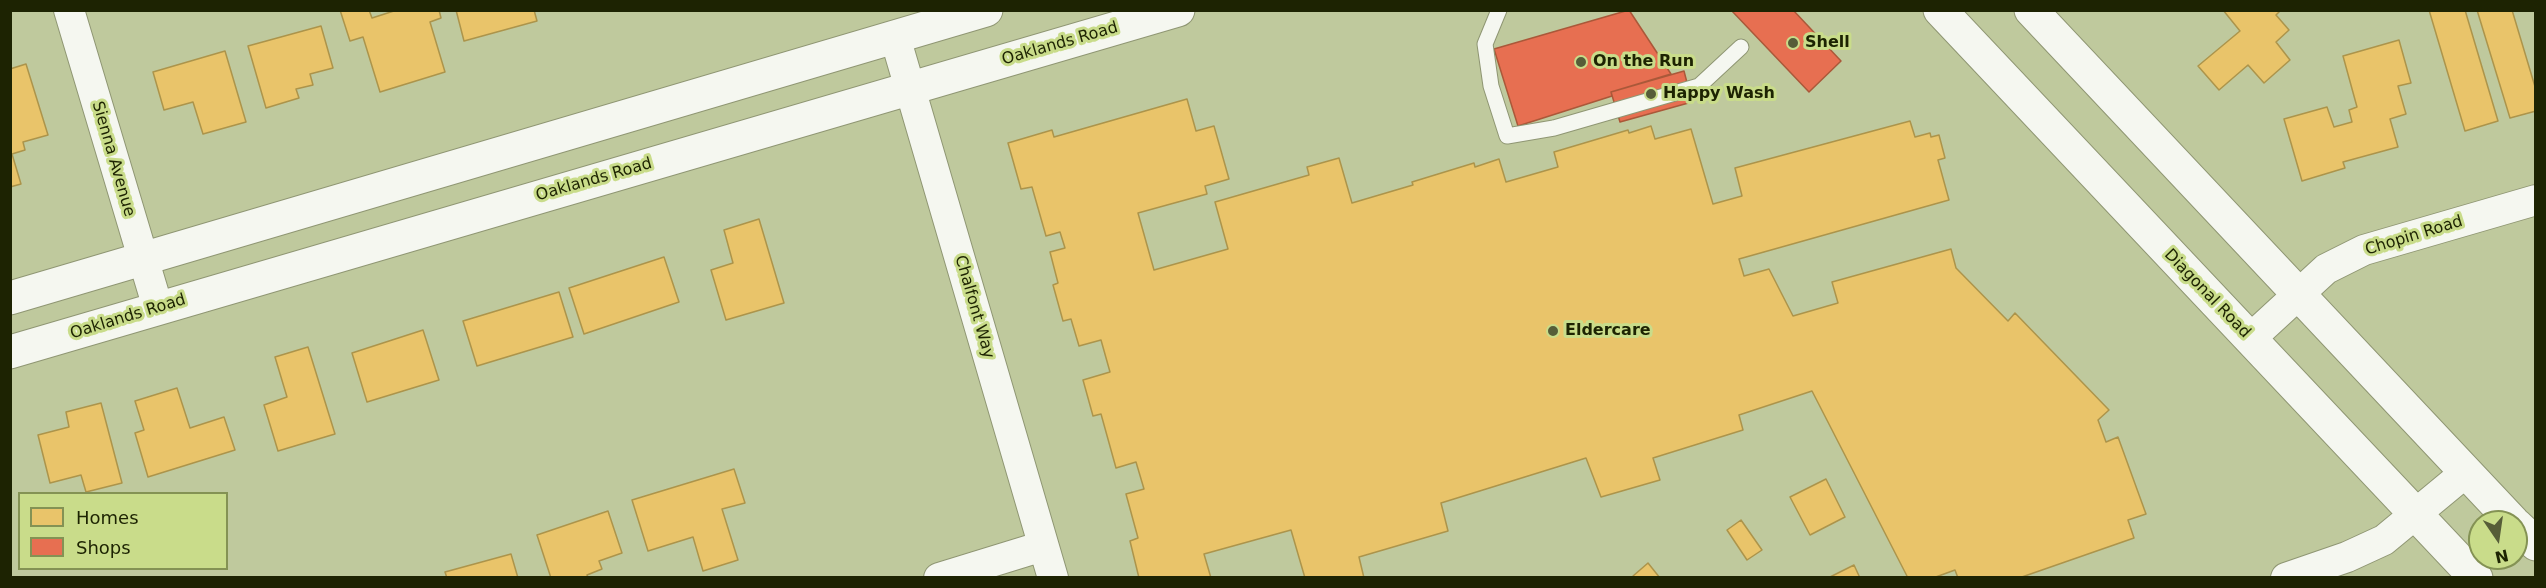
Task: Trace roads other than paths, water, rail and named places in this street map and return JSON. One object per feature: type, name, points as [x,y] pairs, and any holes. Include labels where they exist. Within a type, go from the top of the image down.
[{"type":"main road","points":[[10,298],[986,10]]},
{"type":"main road","name":"Oaklands Road","points":[[10,352],[1178,10]]},
{"type":"main road","name":"Diagonal Road","points":[[1940,10],[2476,578]]},
{"type":"main road","points":[[2031,10],[2502,510]]},
{"type":"street","name":"Sienna Avenue","points":[[69,10],[158,308]]},
{"type":"street","name":"Chalfont Way","points":[[895,37],[1053,578]]},
{"type":"street","name":"Chopin Road","points":[[2250,339],[2326,269],[2364,250],[2535,200]]},
{"type":"street","points":[[2286,578],[2384,540],[2465,473]]},
{"type":"street","points":[[939,578],[1043,546]]},
{"type":"lane","points":[[1499,10],[1485,44],[1491,86],[1507,136],[1554,128],[1699,86],[1741,46]]},
{"type":"place","name":"Shell","points":[[1793,43]]},
{"type":"place","name":"On the Run","points":[[1581,62]]},
{"type":"place","name":"Happy Wash","points":[[1651,94]]},
{"type":"place","name":"Eldercare","points":[[1553,331]]}]
